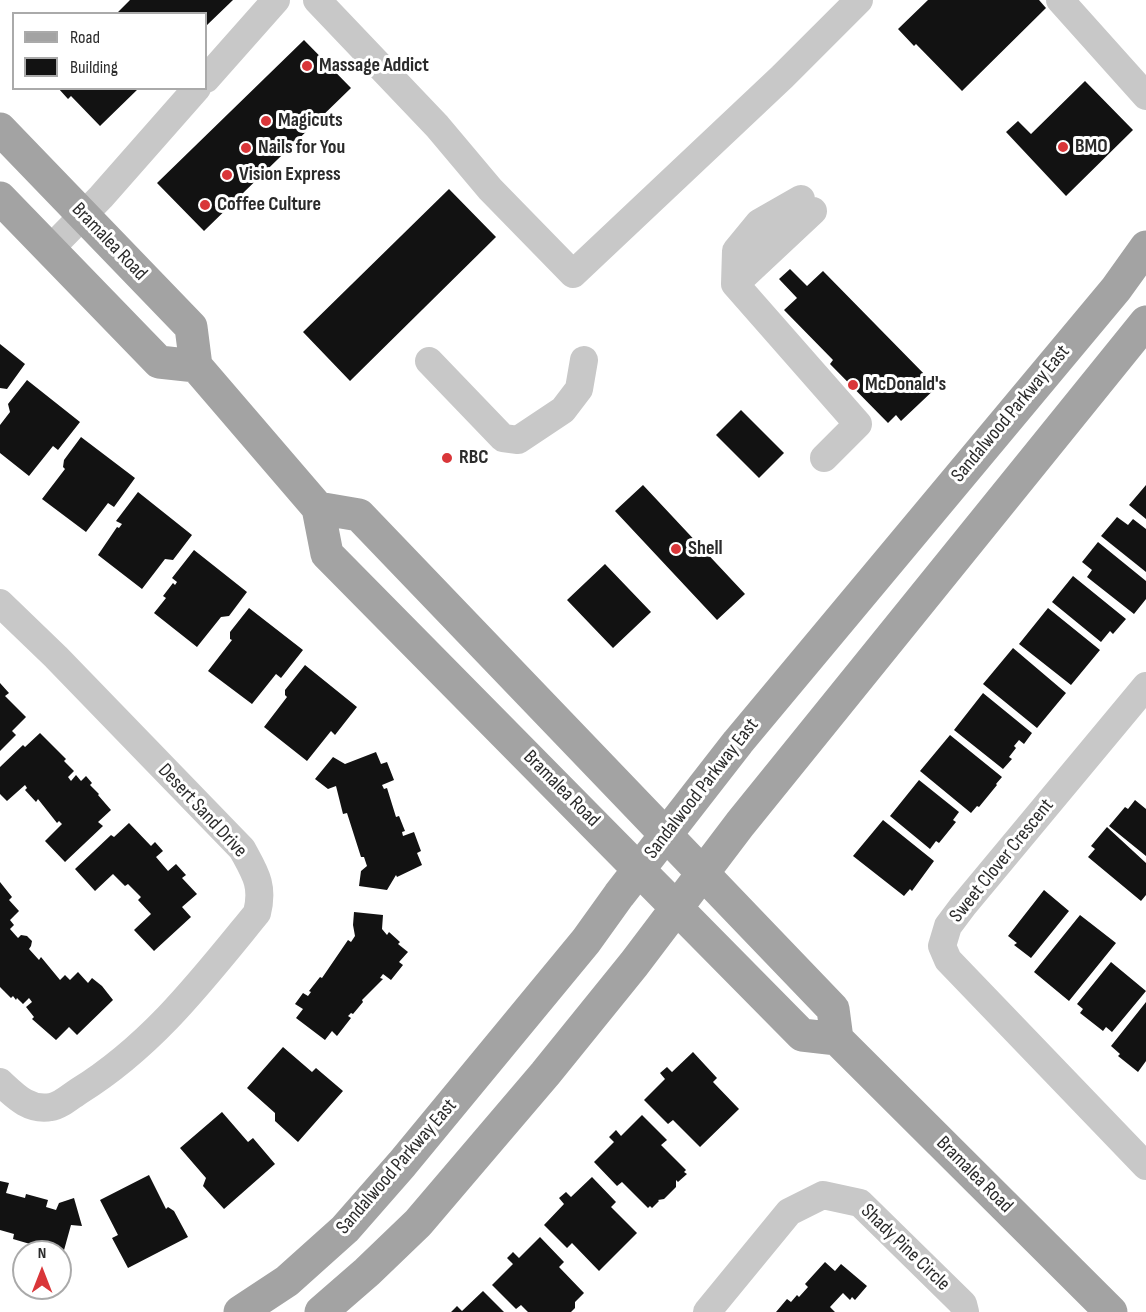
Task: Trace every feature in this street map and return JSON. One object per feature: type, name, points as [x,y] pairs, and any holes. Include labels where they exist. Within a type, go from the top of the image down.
[{"type":"main road","name":"Bramalea Road","points":[[0,129],[191,327],[196,366],[318,508],[327,554],[802,1035],[837,1039],[1111,1312]]},
{"type":"main road","points":[[0,198],[159,362],[196,366]]},
{"type":"main road","name":"Sandalwood Parkway East","points":[[240,1312],[287,1281],[358,1215],[586,941],[738,742],[1109,297],[1146,248]]},
{"type":"main road","points":[[321,1312],[418,1223],[553,1065],[740,824],[1146,322]]},
{"type":"main road","points":[[318,508],[359,515],[833,1009],[837,1039]]},
{"type":"street","points":[[207,78],[276,0]]},
{"type":"street","points":[[317,0],[437,126],[490,189],[573,274],[773,85],[859,0]]},
{"type":"street","points":[[1060,0],[1146,96]]},
{"type":"street","points":[[50,249],[195,90]]},
{"type":"street","points":[[807,205],[735,284],[858,424],[824,458]]},
{"type":"street","points":[[429,361],[503,438],[518,440],[563,410],[579,389],[584,360]]},
{"type":"street","name":"Desert Sand Drive","points":[[0,603],[56,657],[242,849],[258,877],[261,897],[257,913],[177,1010],[109,1072],[53,1107],[33,1107],[18,1099],[0,1082]]},
{"type":"street","name":"Sweet Clover Crescent","points":[[1146,686],[963,906],[948,926],[942,946],[948,960],[1146,1166]]},
{"type":"street","name":"Shady Pine Circle","points":[[707,1312],[789,1212],[823,1195],[860,1203],[963,1304],[964,1312]]},
{"type":"building","points":[[130,0],[233,0],[207,25],[207,12],[118,12]]},
{"type":"building","points":[[928,0],[1039,0],[1046,8],[962,91],[898,29]]},
{"type":"building","points":[[304,40],[351,88],[204,231],[157,183]]},
{"type":"building","points":[[1085,81],[1133,130],[1066,196],[1006,132],[1018,121],[1031,134]]},
{"type":"building","points":[[60,90],[137,90],[100,126],[71,96],[68,99]]},
{"type":"building","points":[[449,189],[496,237],[350,381],[303,332]]},
{"type":"building","points":[[790,269],[807,286],[823,271],[938,386],[901,421],[896,415],[888,423],[830,364],[833,360],[784,310],[797,298],[779,279]]},
{"type":"building","points":[[0,344],[25,364],[7,389],[0,388]]},
{"type":"building","points":[[27,380],[80,422],[58,450],[53,446],[29,476],[0,453],[0,425],[10,412],[8,404]]},
{"type":"building","points":[[741,410],[784,453],[759,478],[716,435]]},
{"type":"building","points":[[81,437],[135,478],[114,507],[108,503],[86,532],[42,499],[65,469],[64,460]]},
{"type":"building","points":[[643,485],[745,594],[717,620],[615,511]]},
{"type":"building","points":[[1146,485],[1146,519],[1129,505]]},
{"type":"building","points":[[138,492],[192,535],[173,560],[165,559],[142,589],[98,555],[117,527],[119,528],[122,524],[116,521]]},
{"type":"building","points":[[1117,517],[1128,525],[1133,519],[1146,529],[1146,572],[1101,536]]},
{"type":"building","points":[[1098,542],[1146,581],[1146,599],[1134,614],[1087,577],[1092,570],[1082,562]]},
{"type":"building","points":[[194,550],[247,592],[229,616],[221,617],[197,647],[154,613],[166,598],[163,596],[173,583],[175,585],[177,582],[172,578]]},
{"type":"building","points":[[605,564],[651,612],[613,648],[567,600]]},
{"type":"building","points":[[1073,576],[1126,619],[1113,634],[1110,631],[1101,642],[1052,602]]},
{"type":"building","points":[[249,608],[303,650],[281,678],[276,674],[252,704],[208,671],[232,640],[230,632]]},
{"type":"building","points":[[1048,608],[1100,650],[1071,685],[1019,644]]},
{"type":"building","points":[[1013,648],[1066,693],[1037,728],[983,684]]},
{"type":"building","points":[[305,665],[357,707],[335,735],[331,731],[307,761],[264,727],[287,697],[285,690]]},
{"type":"building","points":[[0,683],[9,693],[5,696],[26,717],[12,731],[16,735],[0,751]]},
{"type":"building","points":[[983,693],[1032,733],[1024,744],[1019,740],[1014,746],[1016,748],[1009,757],[1012,759],[1003,769],[954,730]]},
{"type":"building","points":[[40,733],[66,759],[64,761],[74,771],[68,777],[71,781],[76,775],[81,781],[86,776],[92,783],[90,785],[111,810],[98,822],[103,826],[65,862],[45,841],[62,824],[59,821],[57,823],[38,799],[36,802],[25,790],[27,788],[25,785],[7,801],[0,794],[0,767],[23,745],[25,747]]},
{"type":"building","points":[[950,735],[1002,777],[979,807],[977,806],[971,813],[920,771]]},
{"type":"building","points":[[376,752],[381,764],[387,762],[394,780],[382,785],[384,789],[387,788],[396,817],[399,816],[405,831],[402,832],[403,836],[414,832],[421,851],[417,853],[422,865],[397,877],[396,875],[387,890],[359,886],[361,871],[367,866],[364,857],[361,857],[347,813],[343,814],[336,786],[328,789],[315,779],[333,757],[345,764]]},
{"type":"building","points":[[919,780],[959,812],[953,820],[956,822],[939,843],[936,841],[930,849],[890,816]]},
{"type":"building","points":[[1135,800],[1146,809],[1146,856],[1109,826],[1125,807],[1128,809]]},
{"type":"building","points":[[883,820],[934,861],[912,891],[910,889],[904,896],[853,856]]},
{"type":"building","points":[[129,823],[151,846],[155,842],[163,851],[156,857],[168,871],[176,864],[186,875],[182,878],[197,894],[182,907],[191,917],[154,951],[134,930],[151,914],[138,900],[141,897],[113,874],[95,891],[75,869],[111,835],[114,837]]},
{"type":"building","points":[[1107,827],[1146,863],[1146,895],[1141,901],[1088,857],[1095,849],[1091,846]]},
{"type":"building","points":[[0,882],[12,897],[9,900],[19,911],[10,920],[14,925],[10,929],[18,938],[21,935],[27,936],[32,941],[29,949],[39,960],[41,957],[60,980],[65,975],[70,980],[78,972],[88,983],[92,978],[113,1000],[77,1035],[69,1027],[56,1040],[32,1019],[34,1017],[26,1007],[32,1002],[29,998],[23,1004],[13,996],[11,998],[0,987]]},
{"type":"building","points":[[1044,890],[1069,911],[1031,958],[1014,945],[1017,943],[1008,936]]},
{"type":"building","points":[[354,912],[383,915],[382,929],[387,935],[389,932],[408,952],[399,962],[403,965],[391,980],[383,974],[380,978],[383,979],[362,1000],[363,1002],[353,1014],[348,1016],[351,1018],[337,1036],[332,1031],[325,1040],[296,1018],[303,1009],[295,1004],[303,993],[308,996],[311,992],[309,991],[320,977],[322,978],[348,940],[351,942],[355,936]]},
{"type":"building","points":[[1080,915],[1116,943],[1069,1001],[1034,972]]},
{"type":"building","points":[[1111,962],[1146,991],[1112,1032],[1106,1027],[1103,1031],[1080,1013],[1083,1009],[1077,1004]]},
{"type":"building","points":[[1146,1002],[1146,1061],[1138,1072],[1118,1056],[1120,1054],[1111,1046]]},
{"type":"building","points":[[283,1047],[312,1072],[316,1068],[343,1091],[298,1142],[275,1121],[275,1113],[247,1088]]},
{"type":"building","points":[[693,1052],[717,1078],[713,1082],[739,1109],[700,1147],[673,1120],[668,1124],[644,1100],[665,1079],[660,1073],[667,1067],[672,1072]]},
{"type":"building","points":[[222,1112],[248,1142],[253,1138],[275,1164],[224,1209],[203,1186],[206,1178],[180,1148]]},
{"type":"building","points":[[642,1115],[667,1140],[661,1145],[686,1170],[684,1172],[687,1174],[678,1182],[676,1180],[676,1187],[664,1199],[658,1200],[652,1208],[650,1206],[648,1208],[622,1182],[617,1186],[594,1162],[614,1142],[609,1137],[616,1130],[621,1136]]},
{"type":"building","points":[[149,1175],[166,1209],[168,1207],[174,1211],[188,1237],[128,1268],[112,1238],[118,1235],[100,1200]]},
{"type":"building","points":[[592,1177],[616,1202],[611,1207],[637,1233],[599,1271],[572,1243],[567,1248],[544,1225],[564,1204],[559,1198],[566,1192],[571,1197]]},
{"type":"building","points":[[0,1181],[9,1183],[6,1193],[25,1198],[26,1194],[48,1200],[46,1207],[56,1210],[59,1203],[74,1198],[82,1226],[71,1225],[67,1240],[16,1240],[13,1239],[14,1234],[0,1230]]},
{"type":"building","points":[[540,1237],[564,1262],[559,1267],[584,1293],[575,1302],[575,1308],[571,1312],[528,1312],[521,1305],[516,1309],[492,1285],[513,1264],[507,1258],[513,1252],[519,1258]]},
{"type":"building","points":[[825,1262],[835,1271],[841,1264],[867,1286],[855,1300],[852,1297],[850,1300],[843,1293],[830,1307],[835,1312],[776,1312],[787,1299],[791,1302],[797,1295],[799,1297],[808,1287],[805,1284]]},
{"type":"building","points":[[483,1291],[504,1312],[451,1312],[457,1306],[462,1311]]},
{"type":"place","name":"Massage Addict","points":[[307,66]]},
{"type":"place","name":"Magicuts","points":[[266,121]]},
{"type":"place","name":"BMO","points":[[1063,147]]},
{"type":"place","name":"Nails for You","points":[[246,148]]},
{"type":"place","name":"Vision Express","points":[[227,175]]},
{"type":"place","name":"Coffee Culture","points":[[205,205]]},
{"type":"place","name":"McDonald's","points":[[853,385]]},
{"type":"place","name":"RBC","points":[[447,458]]},
{"type":"place","name":"Shell","points":[[676,549]]}]
